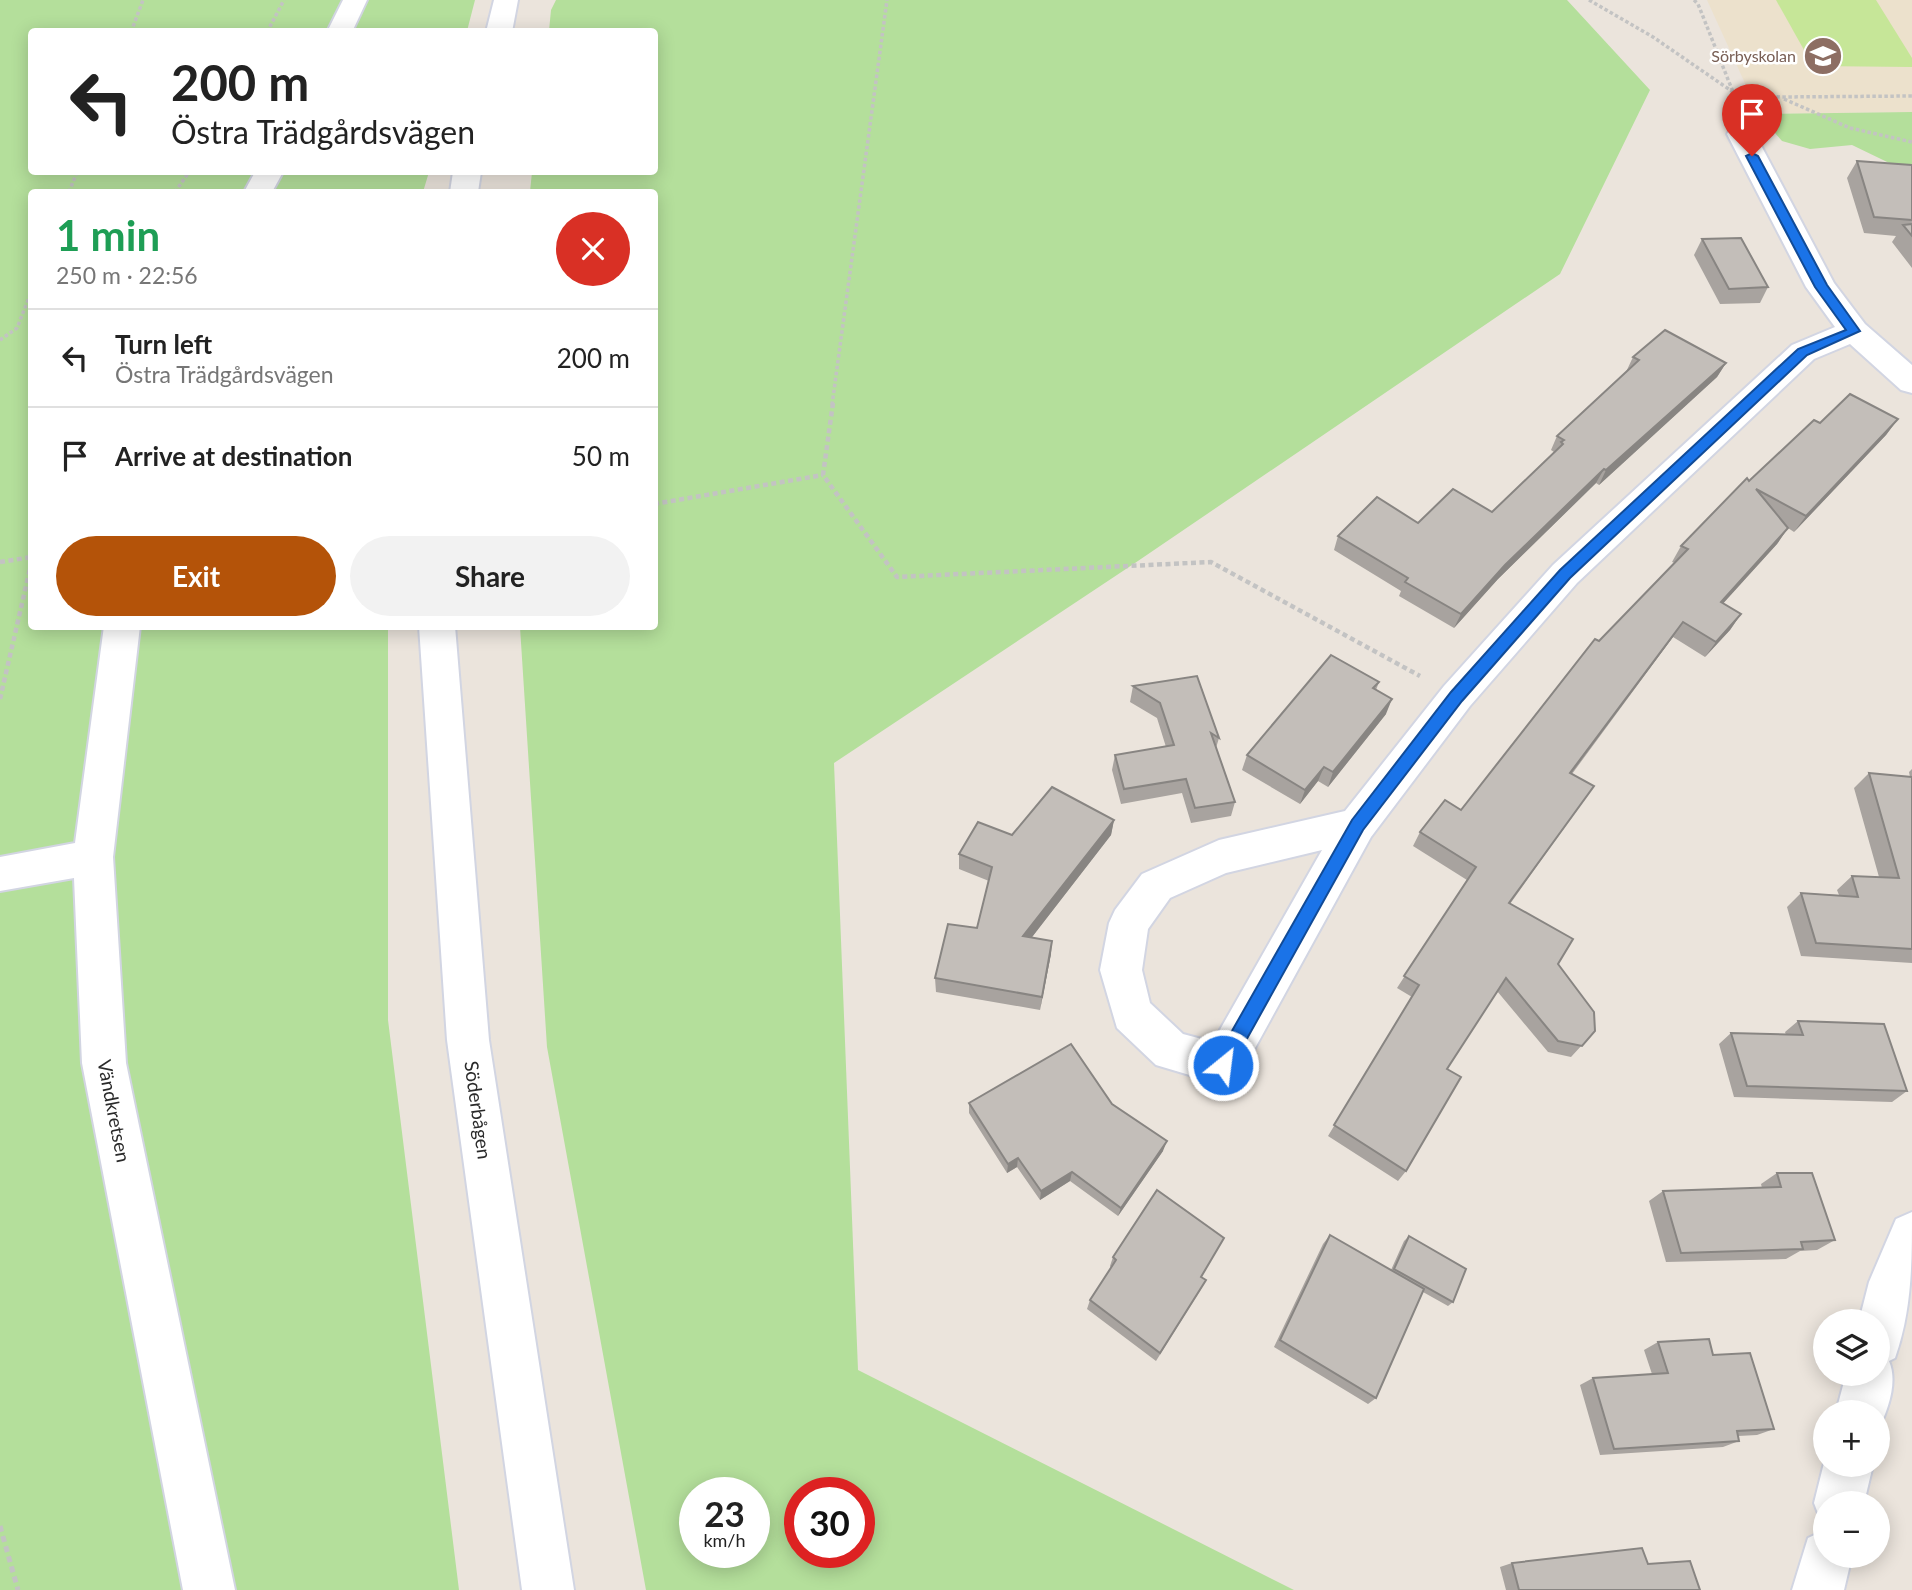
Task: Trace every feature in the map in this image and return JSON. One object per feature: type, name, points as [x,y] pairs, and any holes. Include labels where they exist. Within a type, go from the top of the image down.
[{"type":"street","points":[[341,28],[355,0]]},
{"type":"street","points":[[500,28],[506,0]]},
{"type":"street","points":[[1741,134],[1821,287],[1854,331],[1912,382]]},
{"type":"street","points":[[1357,825],[1219,857],[1156,886],[1129,923],[1121,970],[1132,1014],[1171,1051],[1223,1065],[1357,825],[1457,696],[1565,574],[1803,352],[1854,331]]},
{"type":"street","name":"Vändkretsen","points":[[121,630],[93,857],[104,1063],[209,1590]]},
{"type":"street","name":"Söderbågen","points":[[437,630],[468,1040],[548,1590]]},
{"type":"street","points":[[0,874],[93,857]]},
{"type":"street","points":[[1886,1309],[1892,1282],[1912,1235]]},
{"type":"street","points":[[1818,1590],[1823,1568]]},
{"type":"path","points":[[132,28],[143,0]]},
{"type":"path","points":[[269,28],[284,0]]},
{"type":"path","points":[[887,0],[823,475],[897,577],[1211,562],[1457,696]]},
{"type":"path","points":[[1589,0],[1653,37],[1733,92],[1780,97],[1912,96]]},
{"type":"path","points":[[1693,0],[1698,4],[1745,116],[1741,134]]},
{"type":"path","points":[[1780,97],[1850,128],[1912,142]]},
{"type":"path","points":[[0,340],[17,328],[28,300]]},
{"type":"path","points":[[658,503],[823,475]]},
{"type":"path","points":[[0,562],[28,558]]},
{"type":"path","points":[[0,699],[28,576]]},
{"type":"path","points":[[0,1526],[18,1590]]},
{"type":"shaded area","name":"Sörbyskolan","points":[[1707,0],[1912,0],[1912,112],[1759,114]]},
{"type":"green space","points":[[0,0],[475,0],[468,28],[28,28],[28,175],[428,175],[424,189],[28,189],[28,630],[388,630],[388,1020],[459,1590],[0,1590]]},
{"type":"green space","points":[[556,0],[1567,0],[1650,90],[1560,274],[1135,563],[834,763],[858,1370],[1294,1590],[646,1590],[547,1047],[520,630],[658,630],[658,189],[530,189],[532,175],[658,175],[658,28],[549,28],[551,10]]},
{"type":"green space","points":[[1776,0],[1876,0],[1912,58],[1912,67],[1813,66]]},
{"type":"green space","points":[[1912,112],[1912,174],[1852,145],[1810,149],[1782,141],[1768,125],[1763,114]]},
{"type":"building","points":[[1857,161],[1912,165],[1912,220],[1874,217]]},
{"type":"building","points":[[1912,224],[1912,236],[1903,225]]},
{"type":"building","points":[[1741,238],[1768,287],[1729,289],[1702,239]]},
{"type":"building","points":[[1665,330],[1726,363],[1604,469],[1505,565],[1461,614],[1405,582],[1408,578],[1338,536],[1377,497],[1418,523],[1453,489],[1492,512],[1563,444],[1561,442],[1564,440],[1557,436],[1639,360],[1633,357]]},
{"type":"building","points":[[1850,394],[1898,419],[1806,516],[1756,489],[1788,528],[1721,602],[1741,614],[1716,642],[1683,622],[1570,773],[1594,786],[1509,903],[1573,939],[1558,964],[1594,1012],[1595,1031],[1582,1046],[1558,1041],[1506,978],[1447,1069],[1461,1077],[1406,1171],[1334,1125],[1419,985],[1404,976],[1476,867],[1420,832],[1445,800],[1461,810],[1595,639],[1599,641],[1688,549],[1681,546],[1747,478],[1749,481],[1814,420],[1820,423]]},
{"type":"building","points":[[1331,655],[1379,682],[1373,688],[1392,699],[1333,772],[1324,767],[1305,790],[1247,755]]},
{"type":"building","points":[[1197,676],[1219,738],[1211,733],[1235,802],[1195,808],[1186,779],[1124,789],[1115,755],[1174,745],[1160,703],[1133,686]]},
{"type":"building","points":[[1869,773],[1912,777],[1912,949],[1816,943],[1801,893],[1858,897],[1852,876],[1899,878]]},
{"type":"building","points":[[1052,787],[1114,820],[1023,936],[1052,941],[1042,997],[935,978],[948,924],[977,928],[992,867],[959,854],[978,822],[1012,835]]},
{"type":"building","points":[[1798,1021],[1884,1024],[1907,1091],[1747,1086],[1731,1033],[1803,1035]]},
{"type":"building","points":[[1071,1044],[1112,1104],[1167,1141],[1121,1208],[1072,1172],[1041,1191],[1018,1158],[1008,1164],[969,1103]]},
{"type":"building","points":[[1777,1173],[1812,1173],[1835,1240],[1801,1242],[1803,1249],[1681,1253],[1663,1191],[1781,1187]]},
{"type":"building","points":[[1157,1190],[1224,1238],[1201,1277],[1206,1280],[1160,1353],[1090,1300],[1116,1260],[1113,1257]]},
{"type":"building","points":[[1330,1235],[1424,1289],[1376,1398],[1280,1340]]},
{"type":"building","points":[[1409,1236],[1466,1269],[1453,1302],[1394,1269]]},
{"type":"building","points":[[1709,1339],[1713,1355],[1750,1353],[1774,1429],[1737,1431],[1739,1441],[1614,1449],[1593,1378],[1668,1373],[1658,1342]]},
{"type":"building","points":[[1642,1548],[1648,1564],[1690,1561],[1700,1590],[1519,1590],[1512,1563]]},
{"type":"place","name":"Sörbyskolan","points":[[1823,56]]},
{"type":"route","points":[[1223,1065],[1357,825],[1457,696],[1565,574],[1803,352],[1854,331],[1821,287],[1752,156]]}]
